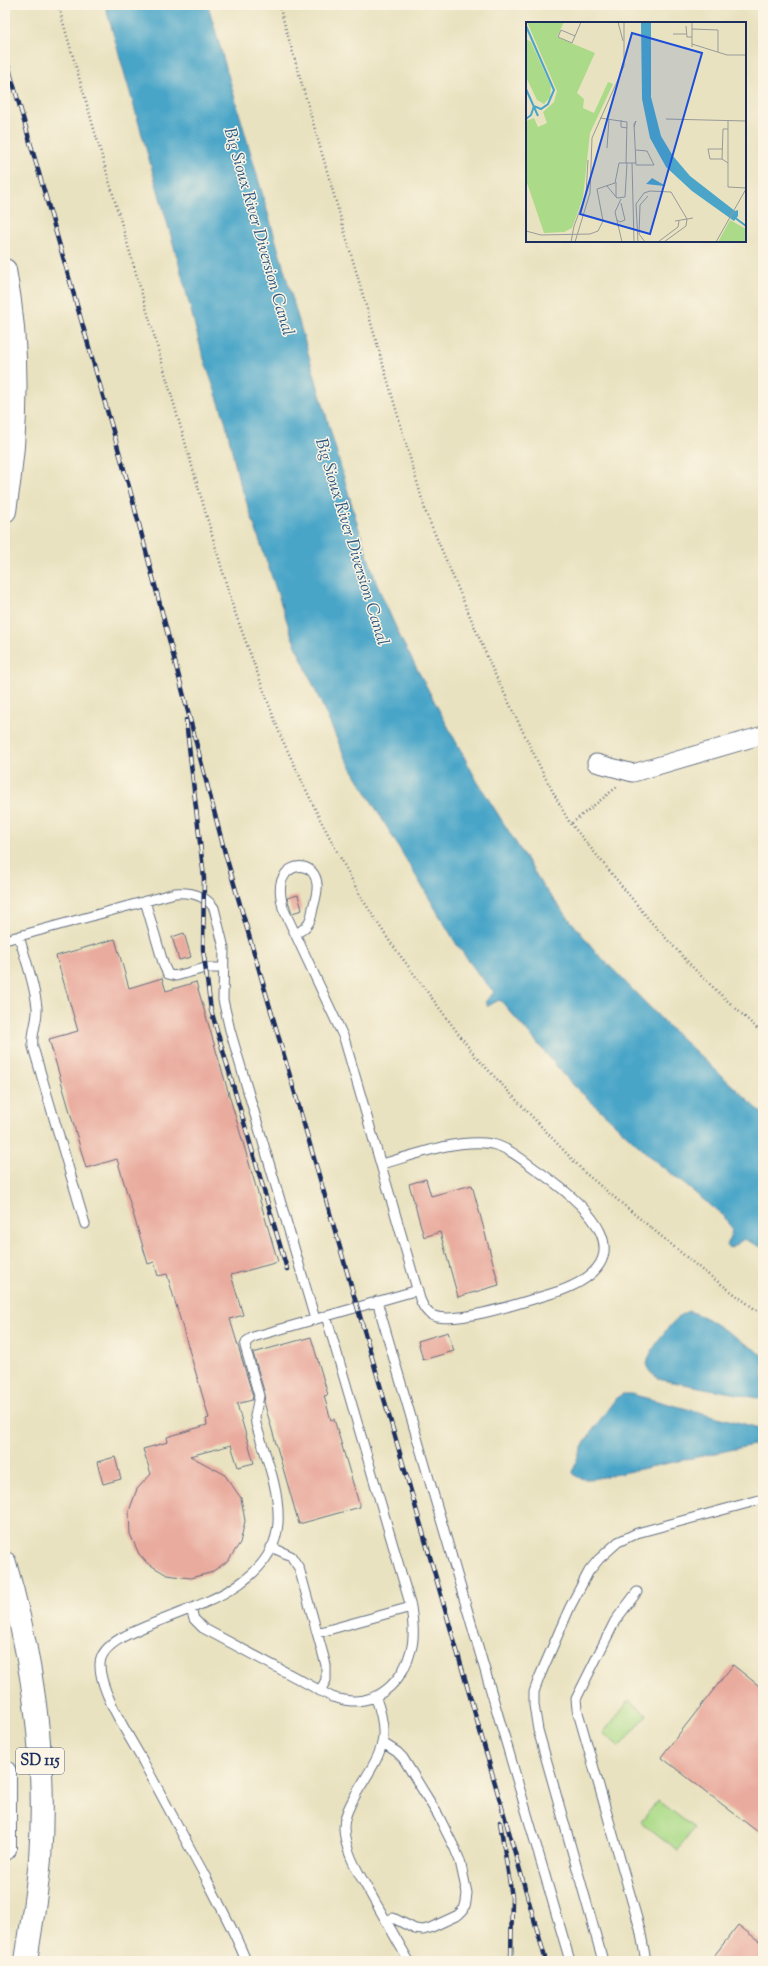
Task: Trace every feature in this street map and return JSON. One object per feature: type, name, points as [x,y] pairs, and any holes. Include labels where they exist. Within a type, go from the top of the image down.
[{"type":"main road","points":[[5,270],[13,325],[16,390],[11,469],[5,511]]},
{"type":"main road","name":"SD 115","points":[[5,1563],[16,1602],[29,1662],[37,1724],[41,1774],[40,1860],[26,1961]]},
{"type":"main road","name":"SD 115","points":[[5,1772],[5,1849]]},
{"type":"street","points":[[596,763],[633,773],[763,735]]},
{"type":"lane","points":[[296,934],[306,928],[310,922],[317,892],[317,884],[313,871],[308,867],[301,866],[287,871],[282,879],[280,888],[283,908],[344,1038],[382,1164],[420,1299],[428,1312],[435,1316],[453,1318],[469,1316],[560,1291],[573,1286],[598,1268],[604,1258],[604,1245],[601,1232],[581,1205],[562,1188],[511,1152],[494,1144],[477,1142],[459,1144],[382,1164]]},
{"type":"lane","points":[[5,940],[145,901],[186,892],[195,894],[210,903],[214,908],[224,948],[223,1000],[230,1030],[315,1319]]},
{"type":"lane","points":[[145,901],[164,966],[168,974],[176,976],[205,968],[224,968]]},
{"type":"lane","points":[[19,936],[35,995],[37,1010],[32,1039],[85,1224]]},
{"type":"lane","points":[[246,1961],[218,1900],[116,1711],[100,1673],[100,1662],[103,1653],[111,1644],[134,1631],[221,1596],[244,1580],[259,1566],[270,1547],[278,1524],[278,1509],[273,1481],[256,1424],[255,1416],[259,1396],[245,1346],[248,1340],[253,1337],[418,1290]]},
{"type":"lane","points":[[377,1301],[570,1961]]},
{"type":"lane","points":[[191,1609],[194,1619],[203,1628],[332,1697],[354,1701],[376,1696],[391,1688],[404,1670],[411,1650],[413,1629],[411,1608],[326,1316]]},
{"type":"lane","points":[[603,1961],[538,1730],[534,1705],[534,1692],[570,1607],[589,1571],[618,1542],[637,1533],[763,1499]]},
{"type":"lane","points":[[270,1547],[291,1556],[299,1568],[327,1672],[326,1680],[320,1691]]},
{"type":"lane","points":[[636,1592],[615,1621],[576,1699],[577,1709],[640,1929],[646,1961]]},
{"type":"lane","points":[[317,1633],[411,1608]]},
{"type":"lane","points":[[376,1696],[384,1724],[383,1743],[374,1764],[351,1803],[345,1818],[345,1842],[349,1854],[409,1961]]},
{"type":"lane","points":[[383,1743],[403,1758],[438,1815],[460,1861],[467,1893],[464,1909],[458,1915],[430,1928],[422,1930],[415,1929],[393,1918],[386,1921]]},
{"type":"path","points":[[58,5],[233,607],[281,737],[320,818],[361,897],[388,939],[475,1056],[585,1174],[668,1242],[763,1315]]},
{"type":"path","points":[[279,5],[426,513],[492,668],[546,779],[568,820],[657,928],[699,974],[763,1034]]},
{"type":"path","points":[[572,823],[633,773]]},
{"type":"green space","points":[[629,1701],[647,1715],[620,1747],[603,1733]]},
{"type":"green space","points":[[658,1800],[694,1828],[678,1850],[641,1822]]},
{"type":"water","name":"Big Sioux River Diversion Canal","points":[[105,5],[208,5],[357,523],[377,585],[401,639],[477,781],[545,889],[596,952],[669,1027],[763,1114],[763,1248],[744,1239],[731,1248],[727,1246],[732,1230],[724,1216],[655,1161],[571,1083],[502,1002],[499,1000],[488,1006],[485,1002],[494,992],[479,975],[457,945],[344,755],[293,639],[238,477],[225,420],[202,353],[179,264]]},
{"type":"water","points":[[689,1311],[706,1318],[763,1355],[763,1399],[662,1380],[650,1372],[646,1364],[658,1342],[677,1319]]},
{"type":"water","points":[[623,1394],[631,1394],[763,1429],[763,1443],[599,1478],[584,1479],[576,1476],[573,1473],[585,1443],[616,1398]]},
{"type":"building","points":[[298,895],[302,910],[292,913],[287,898]]},
{"type":"building","points":[[184,933],[191,957],[179,960],[172,937]]},
{"type":"building","points":[[115,939],[129,988],[162,978],[166,991],[196,982],[278,1262],[231,1275],[243,1315],[230,1319],[253,1396],[252,1400],[237,1404],[254,1463],[238,1467],[231,1445],[190,1456],[224,1474],[241,1498],[245,1521],[240,1543],[228,1561],[210,1573],[190,1578],[167,1575],[147,1563],[139,1554],[130,1534],[129,1511],[137,1489],[151,1474],[143,1449],[168,1442],[167,1437],[207,1425],[206,1419],[209,1418],[167,1274],[158,1276],[154,1262],[148,1264],[117,1159],[86,1168],[49,1039],[78,1031],[56,956]]},
{"type":"building","points":[[426,1179],[431,1196],[472,1185],[499,1285],[458,1297],[440,1232],[424,1237],[409,1184]]},
{"type":"building","points":[[448,1332],[454,1351],[423,1360],[418,1341]]},
{"type":"building","points":[[311,1337],[328,1395],[324,1396],[331,1420],[334,1419],[360,1507],[299,1524],[264,1402],[265,1394],[253,1353]]},
{"type":"building","points":[[115,1457],[121,1479],[103,1484],[97,1462]]},
{"type":"building","points":[[733,1665],[763,1689],[763,1825],[758,1832],[661,1757]]},
{"type":"building","points":[[738,1925],[763,1944],[763,1961],[710,1961]]},
{"type":"railway","points":[[5,55],[130,490],[225,853],[546,1961]]},
{"type":"railway","points":[[186,720],[204,878],[203,949],[211,1010],[287,1269]]},
{"type":"railway","points":[[500,1822],[512,1897],[511,1961]]}]
